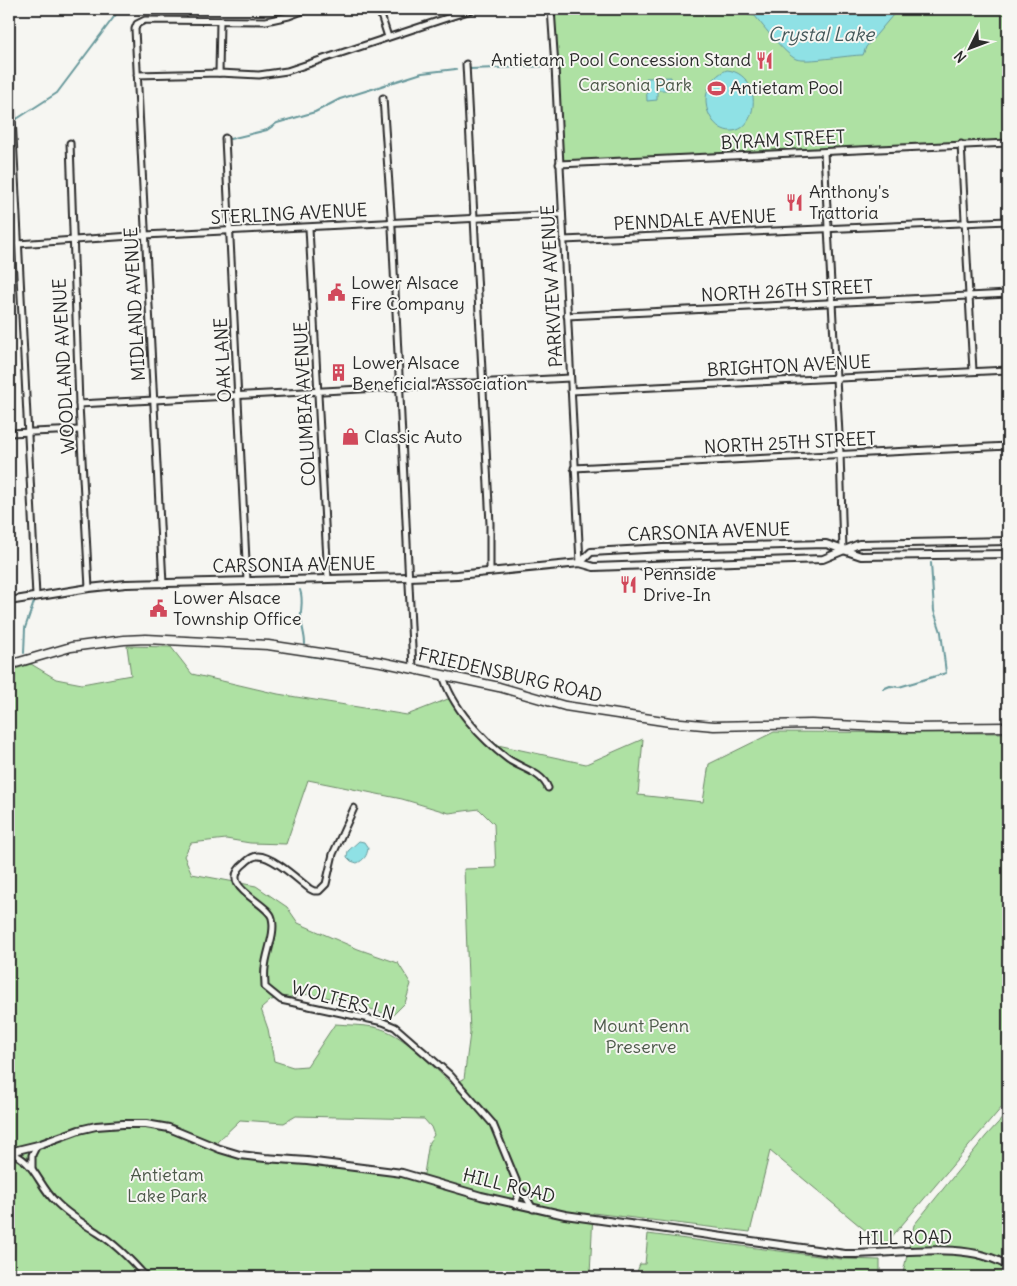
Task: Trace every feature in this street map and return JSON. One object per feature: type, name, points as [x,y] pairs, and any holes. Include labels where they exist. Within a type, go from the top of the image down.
[{"type":"main road","name":"FRIEDENSBURG ROAD","points":[[9,665],[48,653],[89,644],[146,639],[268,645],[330,653],[413,668],[499,687],[565,706],[620,716],[714,726],[816,724],[926,728],[1008,727]]},
{"type":"street","points":[[220,73],[220,21],[266,21],[289,16],[308,9]]},
{"type":"street","points":[[379,9],[388,37]]},
{"type":"street","points":[[137,75],[220,73],[259,75],[287,72],[474,9]]},
{"type":"street","name":"PARKVIEW AVENUE","points":[[551,9],[556,66],[559,164],[580,562]]},
{"type":"street","name":"MIDLAND AVENUE","points":[[163,584],[135,36],[138,24],[145,20],[220,21]]},
{"type":"street","points":[[9,56],[36,596]]},
{"type":"street","points":[[466,64],[490,524],[490,572]]},
{"type":"street","points":[[383,98],[400,387],[413,668]]},
{"type":"street","name":"OAK LANE","points":[[225,138],[247,581]]},
{"type":"street","name":"WOODLAND AVENUE","points":[[70,143],[80,430],[89,588]]},
{"type":"street","name":"BYRAM STREET","points":[[559,164],[1008,143]]},
{"type":"street","points":[[961,144],[973,371]]},
{"type":"street","points":[[824,152],[840,453],[843,550]]},
{"type":"street","name":"STERLING AVENUE","points":[[18,244],[146,235],[562,214]]},
{"type":"street","points":[[9,218],[16,218]]},
{"type":"street","name":"PENNDALE AVENUE","points":[[563,240],[1008,220]]},
{"type":"street","name":"COLUMBIA AVENUE","points":[[309,228],[328,579]]},
{"type":"street","name":"NORTH 26TH STREET","points":[[567,316],[1008,294]]},
{"type":"street","name":"BRIGHTON AVENUE","points":[[571,391],[1008,370]]},
{"type":"street","points":[[79,404],[570,378]]},
{"type":"street","points":[[9,433],[80,430]]},
{"type":"street","name":"NORTH 25TH STREET","points":[[574,468],[840,453],[1008,446]]},
{"type":"street","name":"CARSONIA AVENUE","points":[[9,601],[126,584],[409,578],[490,572],[580,562],[594,567],[823,559],[859,544],[1008,541]]},
{"type":"street","name":"CARSONIA AVENUE","points":[[580,562],[590,552],[663,548],[826,544],[861,556],[1008,554]]},
{"type":"street","points":[[442,674],[445,685],[481,736],[510,760],[541,778],[548,788]]},
{"type":"street","name":"WOLTERS LN","points":[[354,808],[333,854],[326,884],[319,890],[314,891],[310,889],[277,864],[263,857],[250,858],[240,866],[237,872],[240,888],[266,910],[272,918],[265,967],[265,987],[281,1000],[383,1022],[395,1027],[450,1075],[493,1124],[520,1190]]},
{"type":"street","name":"HILL ROAD","points":[[9,1152],[38,1145],[96,1126],[146,1124],[168,1128],[220,1149],[240,1154],[402,1173],[515,1205],[603,1221],[845,1254],[883,1254],[925,1250],[959,1251],[991,1258],[1008,1266]]},
{"type":"street","points":[[32,1168],[32,1155],[38,1145]]},
{"type":"street","points":[[9,1152],[23,1158],[55,1202],[69,1214],[111,1242],[146,1277]]},
{"type":"street","points":[[515,1205],[520,1190],[533,1209]]},
{"type":"green space","name":"Carsonia Park","points":[[553,9],[1008,9],[1008,143],[559,164]]},
{"type":"green space","points":[[127,646],[171,647],[192,674],[278,694],[407,715],[448,699],[493,744],[586,764],[643,739],[638,795],[703,802],[709,764],[774,732],[1008,733],[1008,1100],[884,1246],[770,1151],[750,1232],[593,1213],[590,1275],[596,1277],[9,1277],[9,671],[31,664],[56,679],[82,684],[131,675]],"holes":[[[308,780],[402,799],[449,813],[479,809],[494,824],[496,868],[464,869],[470,1033],[464,1079],[452,1084],[406,1042],[385,1030],[365,1026],[335,1024],[307,1066],[293,1067],[274,1061],[268,1029],[261,1009],[271,1000],[310,994],[346,1001],[392,1016],[405,1003],[411,984],[398,963],[358,949],[298,923],[287,907],[256,886],[192,874],[184,856],[191,843],[226,839],[250,843],[286,844]],[[296,1116],[424,1119],[431,1127],[434,1135],[429,1142],[424,1174],[337,1161],[240,1152],[215,1144],[240,1120],[284,1123]]]},
{"type":"green space","points":[[1008,1112],[1008,1277],[902,1277],[914,1225],[986,1136]]},
{"type":"green space","points":[[648,1234],[841,1259],[880,1260],[880,1277],[635,1277],[640,1264],[645,1264]]},
{"type":"water","name":"Crystal Lake","points":[[747,9],[898,9],[866,47],[863,55],[801,60],[786,52],[755,16],[748,15]]},
{"type":"water","points":[[727,70],[741,75],[746,80],[750,87],[753,101],[750,117],[746,123],[742,128],[731,131],[720,128],[715,124],[706,104],[706,97],[711,84],[720,73]]},
{"type":"water","points":[[671,77],[671,90],[657,90],[657,100],[647,101],[646,78]]},
{"type":"water","points":[[359,841],[364,842],[368,848],[365,857],[357,863],[347,857],[348,851]]},
{"type":"waterway","points":[[9,124],[57,93],[120,9]]},
{"type":"waterway","points":[[668,12],[673,9]]},
{"type":"waterway","points":[[470,69],[548,66]]},
{"type":"waterway","points":[[230,139],[267,130],[277,123],[315,112],[340,99],[422,73],[456,69]]},
{"type":"waterway","points":[[883,689],[890,686],[899,687],[946,673],[941,632],[934,611],[931,563]]},
{"type":"waterway","points":[[300,590],[302,598],[301,619],[305,644]]},
{"type":"waterway","points":[[24,653],[25,628],[34,602]]},
{"type":"waterway","points":[[309,656],[333,659]]},
{"type":"place","name":"Antietam Pool Concession Stand","points":[[765,60]]},
{"type":"place","name":"Antietam Pool","points":[[716,88]]},
{"type":"place","name":"Anthony's Trattoria","points":[[795,202]]},
{"type":"place","name":"Lower Alsace Fire Company","points":[[337,293]]},
{"type":"place","name":"Lower Alsace Beneficial Association","points":[[338,373]]},
{"type":"place","name":"Classic Auto","points":[[350,437]]},
{"type":"place","name":"Pennside Drive-In","points":[[629,584]]},
{"type":"place","name":"Lower Alsace Township Office","points":[[159,608]]},
{"type":"park label","name":"Mount Penn Preserve","points":[[641,1036]]},
{"type":"park label","name":"Antietam Lake Park","points":[[167,1185]]}]
